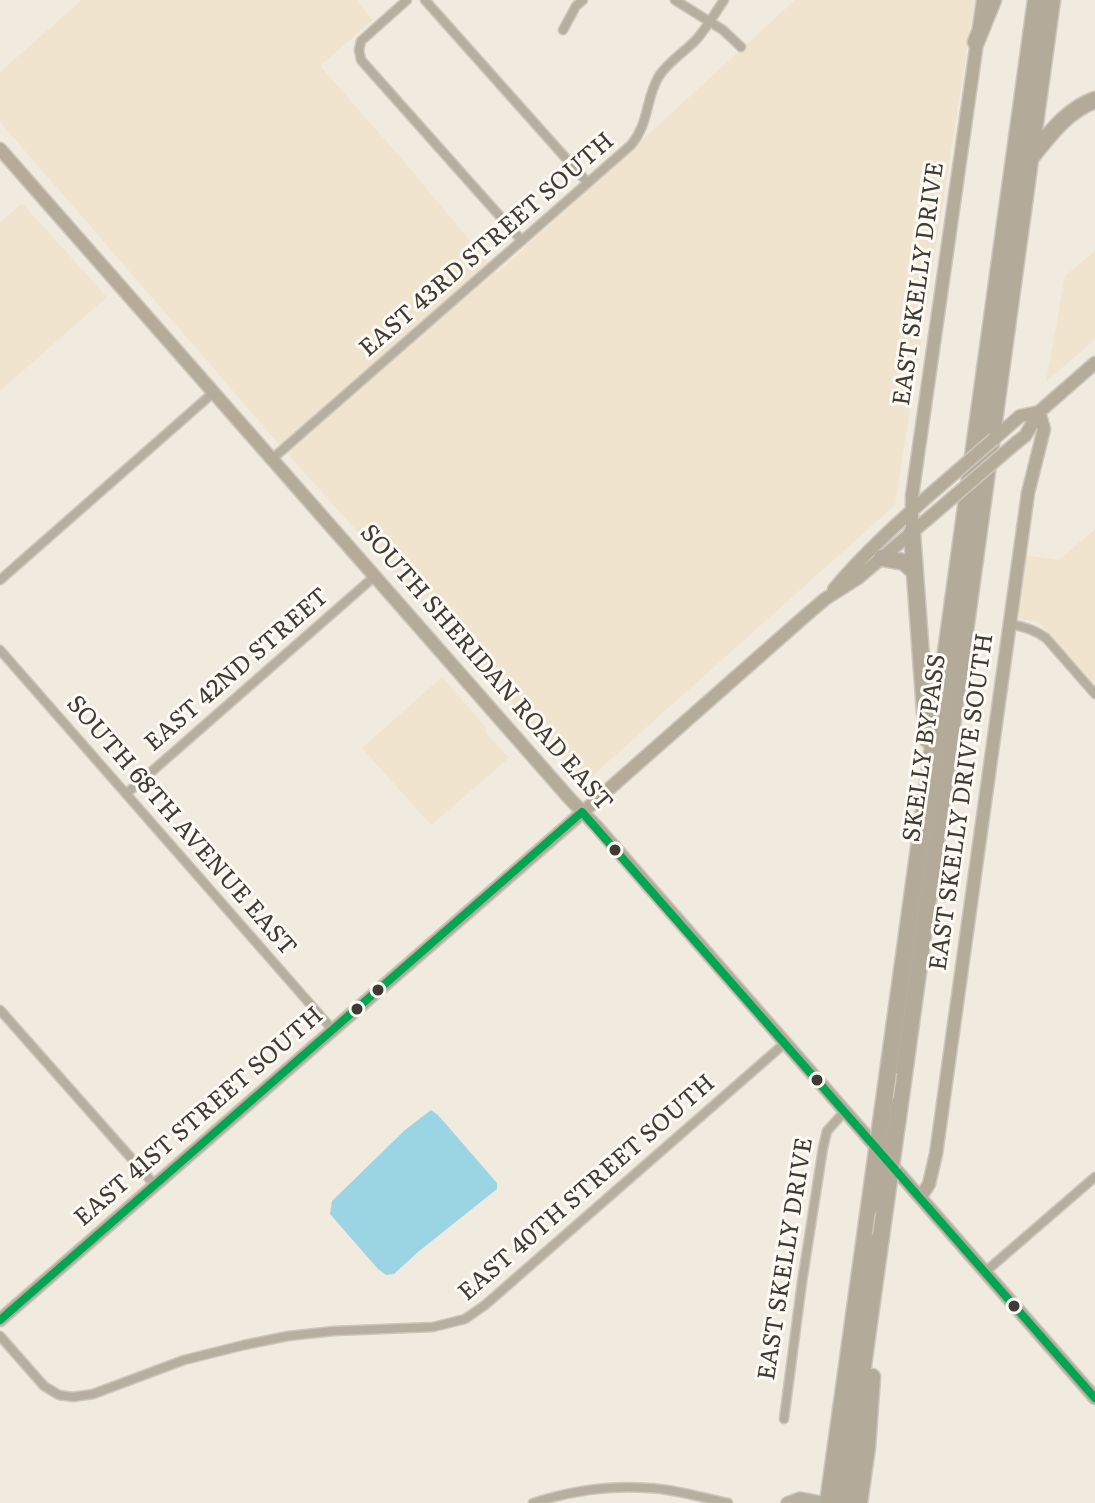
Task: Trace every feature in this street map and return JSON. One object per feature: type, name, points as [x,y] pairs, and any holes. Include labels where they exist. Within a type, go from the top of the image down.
[{"type":"highway","points":[[976,42],[993,0]]},
{"type":"highway","name":"SKELLY BYPASS","points":[[827,1503],[852,1445],[869,1208],[1036,0]]},
{"type":"highway","name":"SKELLY BYPASS","points":[[844,1503],[1052,0]]},
{"type":"highway","points":[[1031,158],[1066,117],[1095,100]]},
{"type":"highway","points":[[912,533],[930,770]]},
{"type":"highway","points":[[882,558],[904,562],[914,571]]},
{"type":"highway","points":[[852,1445],[859,1503]]},
{"type":"main road","points":[[976,42],[983,0]]},
{"type":"main road","name":"EAST SKELLY DRIVE","points":[[912,533],[912,496],[976,42]]},
{"type":"main road","name":"SOUTH SHERIDAN ROAD EAST","points":[[0,149],[1095,1398]]},
{"type":"main road","name":"EAST 41ST STREET SOUTH","points":[[825,599],[858,578],[1025,436],[1039,412],[1095,363]]},
{"type":"main road","name":"EAST 41ST STREET SOUTH","points":[[0,1320],[825,599],[851,569],[941,485],[1020,416],[1039,412]]},
{"type":"main road","name":"EAST SKELLY DRIVE SOUTH","points":[[920,1198],[932,1175],[936,1154],[1028,493],[1044,429],[1039,412]]},
{"type":"street","points":[[407,0],[361,41],[361,60],[522,241]]},
{"type":"street","points":[[425,0],[588,183]]},
{"type":"street","points":[[563,30],[576,6],[583,0]]},
{"type":"street","points":[[675,0],[723,30],[741,47]]},
{"type":"street","name":"EAST 43RD STREET SOUTH","points":[[272,459],[637,138],[646,119],[657,79],[669,63],[695,41],[724,0]]},
{"type":"street","points":[[0,580],[214,392]]},
{"type":"street","name":"EAST 42ND STREET","points":[[126,794],[375,576]]},
{"type":"street","points":[[1009,624],[1023,626],[1046,638],[1095,694]]},
{"type":"street","name":"SOUTH 68TH AVENUE EAST","points":[[0,650],[332,1029]]},
{"type":"street","points":[[0,1010],[155,1185]]},
{"type":"street","name":"EAST 40TH STREET SOUTH","points":[[0,1336],[44,1386],[59,1395],[73,1397],[93,1394],[184,1360],[288,1336],[433,1327],[465,1319],[485,1305],[785,1043]]},
{"type":"street","name":"EAST SKELLY DRIVE","points":[[784,1419],[823,1148],[827,1131],[845,1111]]},
{"type":"street","points":[[985,1272],[1095,1177]]},
{"type":"street","points":[[533,1503],[574,1492],[651,1488],[728,1503]]},
{"type":"street","points":[[787,1503],[800,1498],[827,1503]]},
{"type":"shaded area","points":[[82,0],[356,0],[373,20],[320,66],[497,273],[795,0],[975,0],[895,505],[590,778],[579,777],[292,459],[0,122],[0,72]]},
{"type":"shaded area","points":[[22,203],[107,297],[0,391],[0,223]]},
{"type":"shaded area","points":[[1095,251],[1095,339],[1046,382],[1065,276]]},
{"type":"shaded area","points":[[1095,529],[1095,685],[1038,622],[1021,619],[1016,612],[1025,555],[1059,560]]},
{"type":"shaded area","points":[[442,677],[509,758],[431,825],[362,748]]},
{"type":"water","points":[[431,1110],[497,1183],[497,1189],[394,1274],[386,1275],[330,1214],[332,1201],[405,1130]]},
{"type":"transit line","points":[[0,1320],[582,812],[1095,1398]]}]
